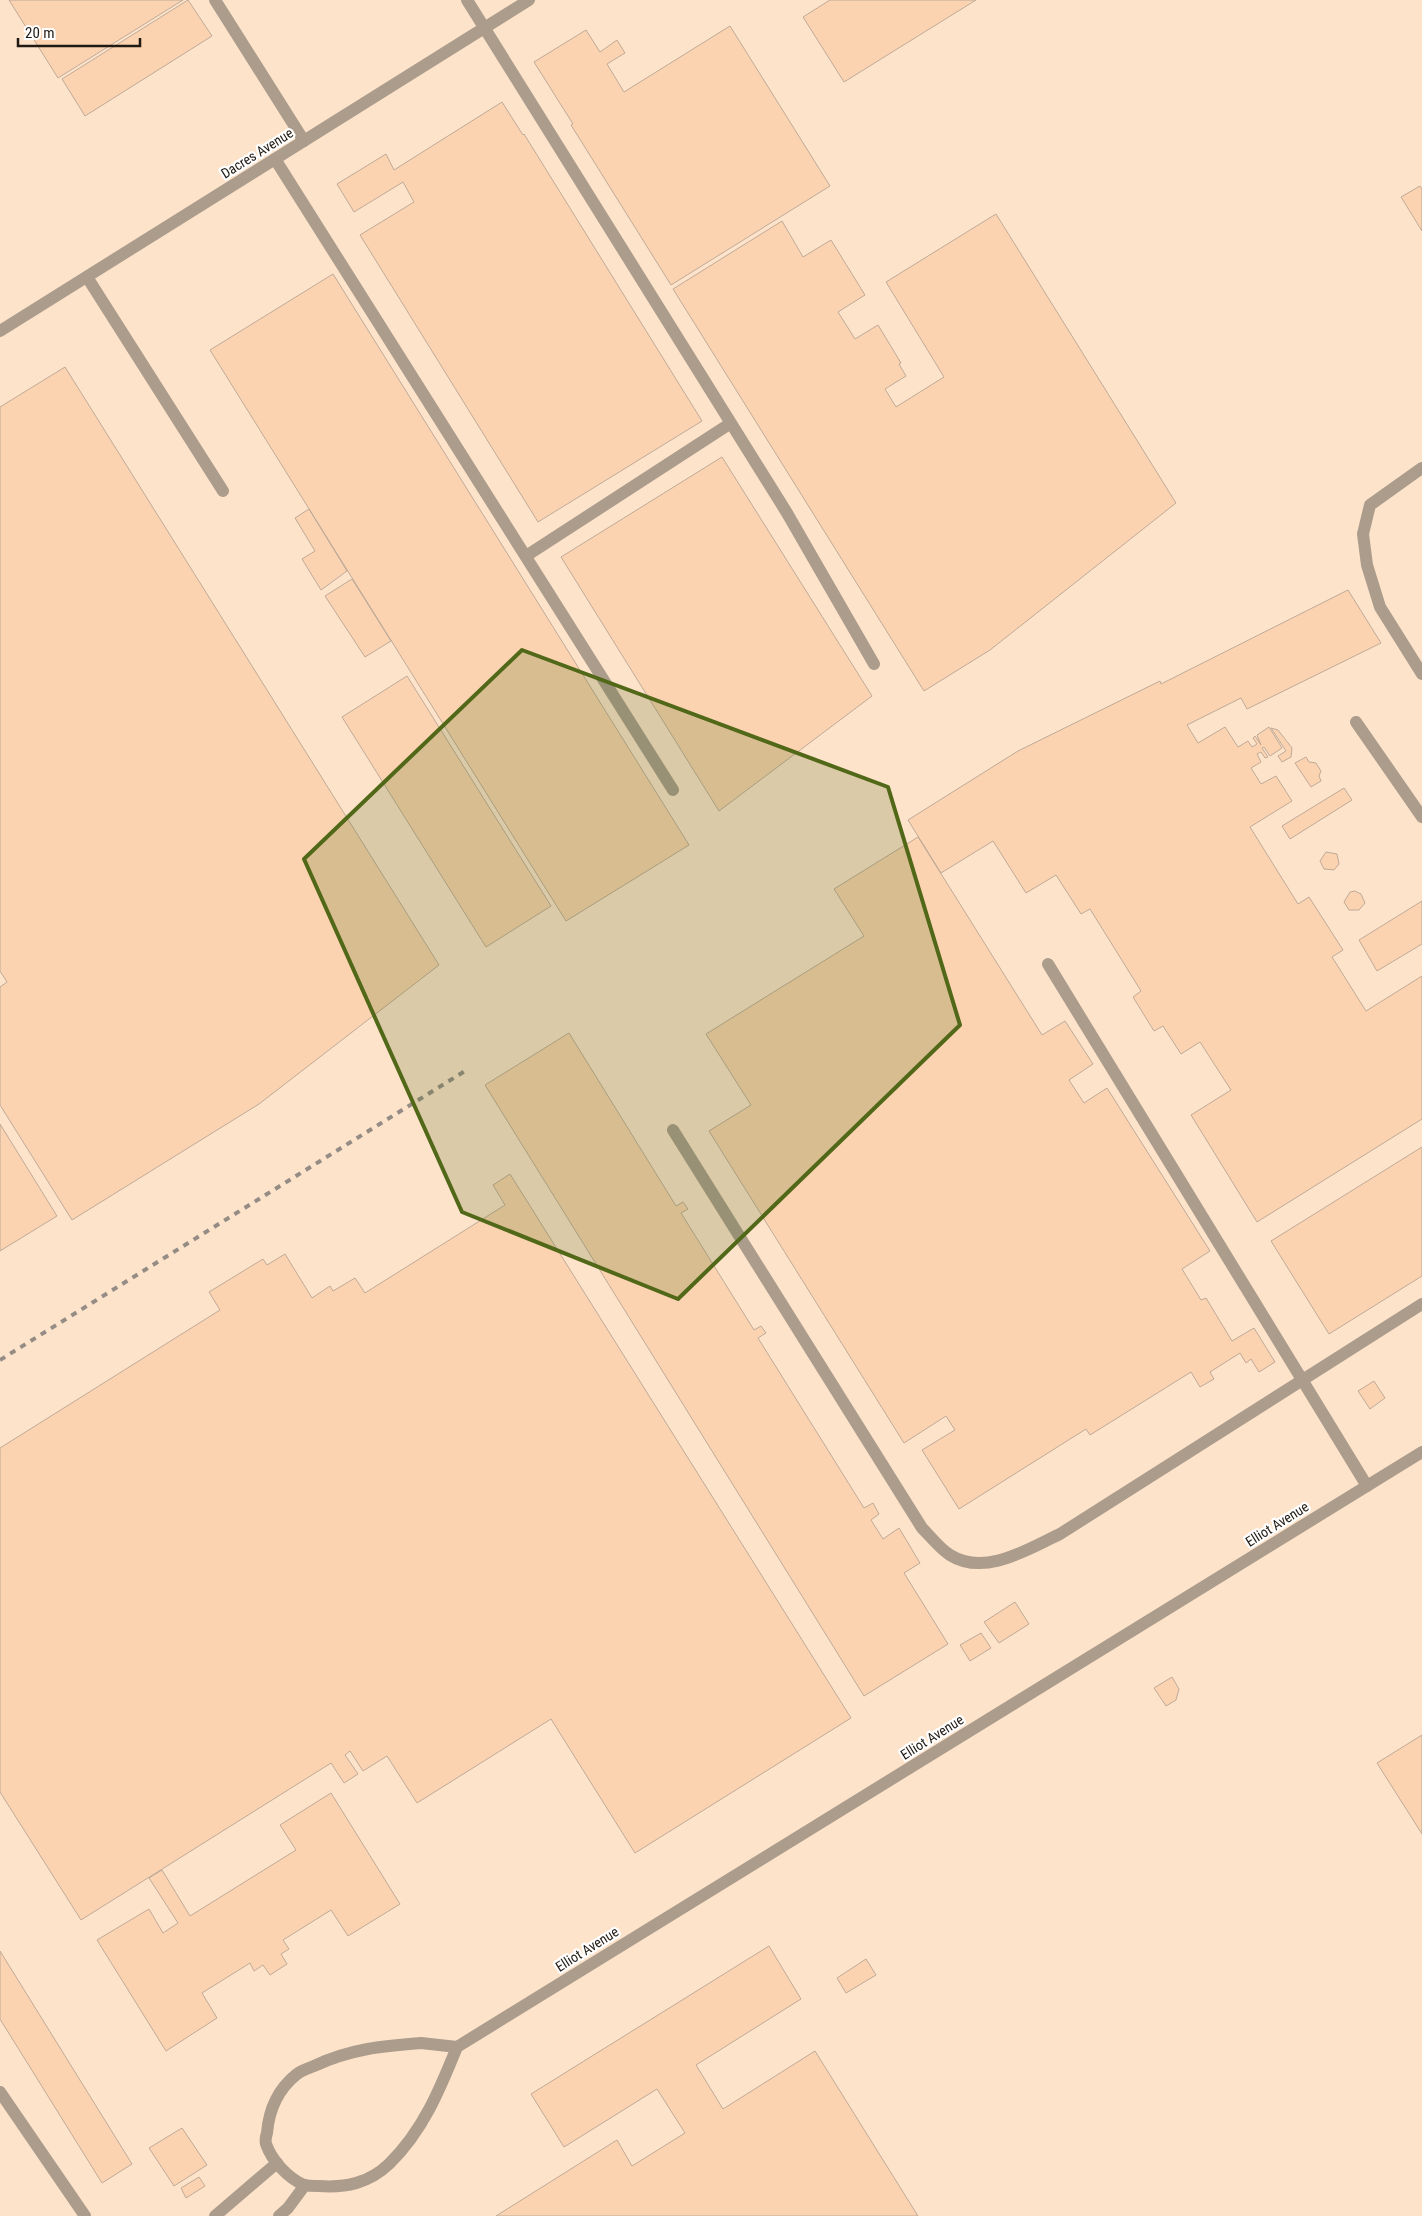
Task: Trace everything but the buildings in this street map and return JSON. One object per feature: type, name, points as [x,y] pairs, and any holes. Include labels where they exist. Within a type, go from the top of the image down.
[{"type":"street","points":[[215,0],[304,140]]},
{"type":"street","points":[[467,0],[787,513],[874,664]]},
{"type":"street","name":"Dacres Avenue","points":[[0,331],[529,0]]},
{"type":"street","points":[[275,159],[674,790]]},
{"type":"street","points":[[87,277],[223,491]]},
{"type":"street","points":[[526,556],[731,422]]},
{"type":"street","points":[[1422,468],[1370,505],[1363,534],[1367,565],[1380,607],[1422,674]]},
{"type":"street","points":[[1356,722],[1422,818]]},
{"type":"street","points":[[1048,964],[1366,1486]]},
{"type":"street","points":[[673,1130],[922,1528],[950,1556],[978,1564],[1004,1560],[1060,1534],[1422,1304]]},
{"type":"street","name":"Elliot Avenue","points":[[457,2047],[1422,1452]]},
{"type":"street","points":[[421,2043],[457,2047],[441,2082],[432,2108],[410,2140],[388,2165],[367,2180],[344,2187],[305,2185],[284,2172],[277,2163],[266,2143],[268,2115],[279,2092],[298,2073],[333,2057],[368,2048],[421,2043]]},
{"type":"street","points":[[0,2092],[85,2216]]},
{"type":"street","points":[[215,2216],[277,2163]]},
{"type":"street","points":[[279,2216],[288,2208],[305,2185]]},
{"type":"highlighted area","points":[[522,650],[888,787],[960,1025],[678,1299],[462,1212],[304,859]]},
{"type":"shaded area","points":[[0,0],[1422,0],[1422,2216],[0,2216]]},
{"type":"railway","points":[[0,1360],[465,1071]]}]
